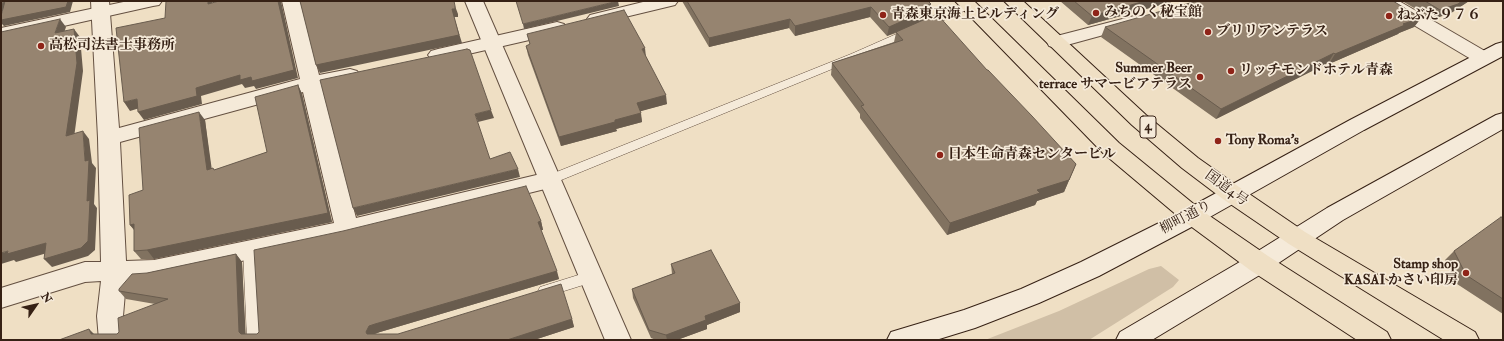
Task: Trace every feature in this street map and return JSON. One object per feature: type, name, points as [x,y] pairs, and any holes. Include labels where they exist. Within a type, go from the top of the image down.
[{"type":"highway","name":"国道4号","points":[[1013,1],[1139,120],[1190,163],[1297,238],[1466,340]]},
{"type":"highway","points":[[966,3],[1111,148],[1193,216],[1259,263],[1378,340]]},
{"type":"street","points":[[1,34],[101,7],[153,1]]},
{"type":"street","points":[[290,1],[347,229]]},
{"type":"street","points":[[474,1],[618,340]]},
{"type":"street","points":[[423,59],[492,44],[669,1]]},
{"type":"street","points":[[1386,1],[1483,58]]},
{"type":"street","points":[[101,7],[109,138],[114,272],[110,316],[112,340]]},
{"type":"street","points":[[1056,42],[1148,17]]},
{"type":"street","name":"柳町通り","points":[[900,340],[966,320],[1030,296],[1090,270],[1193,216],[1231,193],[1503,48]]},
{"type":"street","points":[[109,138],[311,83],[371,70]]},
{"type":"street","points":[[1129,340],[1259,263],[1335,214],[1503,120]]},
{"type":"street","points":[[1,298],[85,272],[154,270],[347,229],[549,180]]},
{"type":"lane","points":[[549,180],[855,56],[966,3]]},
{"type":"lane","points":[[250,249],[255,340]]},
{"type":"lane","points":[[532,295],[591,277]]},
{"type":"shaded area","points":[[1161,266],[1179,280],[1173,287],[1089,340],[985,340],[1059,311],[1149,269]]},
{"type":"building","points":[[5,1],[68,1],[66,7],[1,20]]},
{"type":"building","points":[[166,1],[208,1],[208,4],[219,1],[278,1],[294,70],[252,81],[251,77],[240,80],[240,75],[196,88],[197,96],[138,112],[137,99],[124,102],[116,28],[165,18]]},
{"type":"building","points":[[300,1],[454,1],[455,9],[452,9],[459,35],[316,65]]},
{"type":"building","points":[[516,1],[618,1],[523,24]]},
{"type":"building","points":[[687,1],[928,1],[931,4],[927,5],[930,9],[889,27],[871,7],[795,26],[790,19],[709,38]]},
{"type":"building","points":[[1074,1],[1145,1],[1092,16]]},
{"type":"building","points":[[1197,1],[1393,1],[1421,18],[1403,24],[1405,25],[1335,54],[1334,53],[1221,109],[1105,27]]},
{"type":"building","points":[[1425,1],[1462,1],[1458,4],[1440,10]]},
{"type":"building","points":[[624,10],[645,48],[642,49],[666,95],[637,103],[641,113],[615,120],[615,122],[559,137],[526,46],[530,44],[527,34]]},
{"type":"building","points":[[937,14],[987,70],[1076,164],[1069,180],[1037,190],[1040,193],[950,223],[861,106],[864,105],[832,63],[903,40],[896,32]]},
{"type":"building","points":[[60,19],[55,33],[74,29],[77,63],[66,136],[83,131],[85,161],[89,160],[87,201],[90,200],[88,241],[81,248],[44,259],[46,243],[7,254],[8,251],[1,253],[1,32]]},
{"type":"building","points":[[467,49],[470,50],[491,110],[475,114],[490,159],[510,152],[518,169],[353,208],[320,80]]},
{"type":"building","points":[[298,85],[328,213],[147,250],[134,251],[134,224],[130,225],[129,195],[143,190],[139,128],[199,112],[207,170],[213,168],[214,170],[267,152],[255,97]]},
{"type":"building","points":[[526,186],[541,221],[538,222],[557,271],[375,324],[369,326],[366,332],[367,334],[398,334],[561,284],[572,319],[507,340],[59,340],[89,329],[91,334],[117,334],[119,332],[118,318],[168,299],[119,291],[119,289],[132,274],[147,273],[236,254],[239,332],[241,334],[257,334],[259,332],[254,250],[343,231]]},
{"type":"building","points":[[1501,217],[1503,218],[1503,299],[1466,275],[1454,251]]},
{"type":"building","points":[[711,250],[740,303],[705,316],[706,320],[666,335],[649,330],[632,289],[675,273],[671,264]]},
{"type":"place","name":"みちのく秘宝館","points":[[1096,13]]},
{"type":"place","name":"青森東京海上ビルディング","points":[[883,15]]},
{"type":"place","name":"ねぶた９７６","points":[[1389,16]]},
{"type":"place","name":"ブリリアンテラス","points":[[1208,32]]},
{"type":"place","name":"高松司法書士事務所","points":[[41,46]]},
{"type":"place","name":"リッチモンドホテル青森","points":[[1231,71]]},
{"type":"place","name":"Summer Beer terrace サマービアテラス","points":[[1200,77]]},
{"type":"place","name":"Tony Roma's","points":[[1218,141]]},
{"type":"place","name":"日本生命青森センタービル","points":[[940,155]]},
{"type":"place","name":"Stamp shop KASAI かさい印房","points":[[1466,273]]}]
